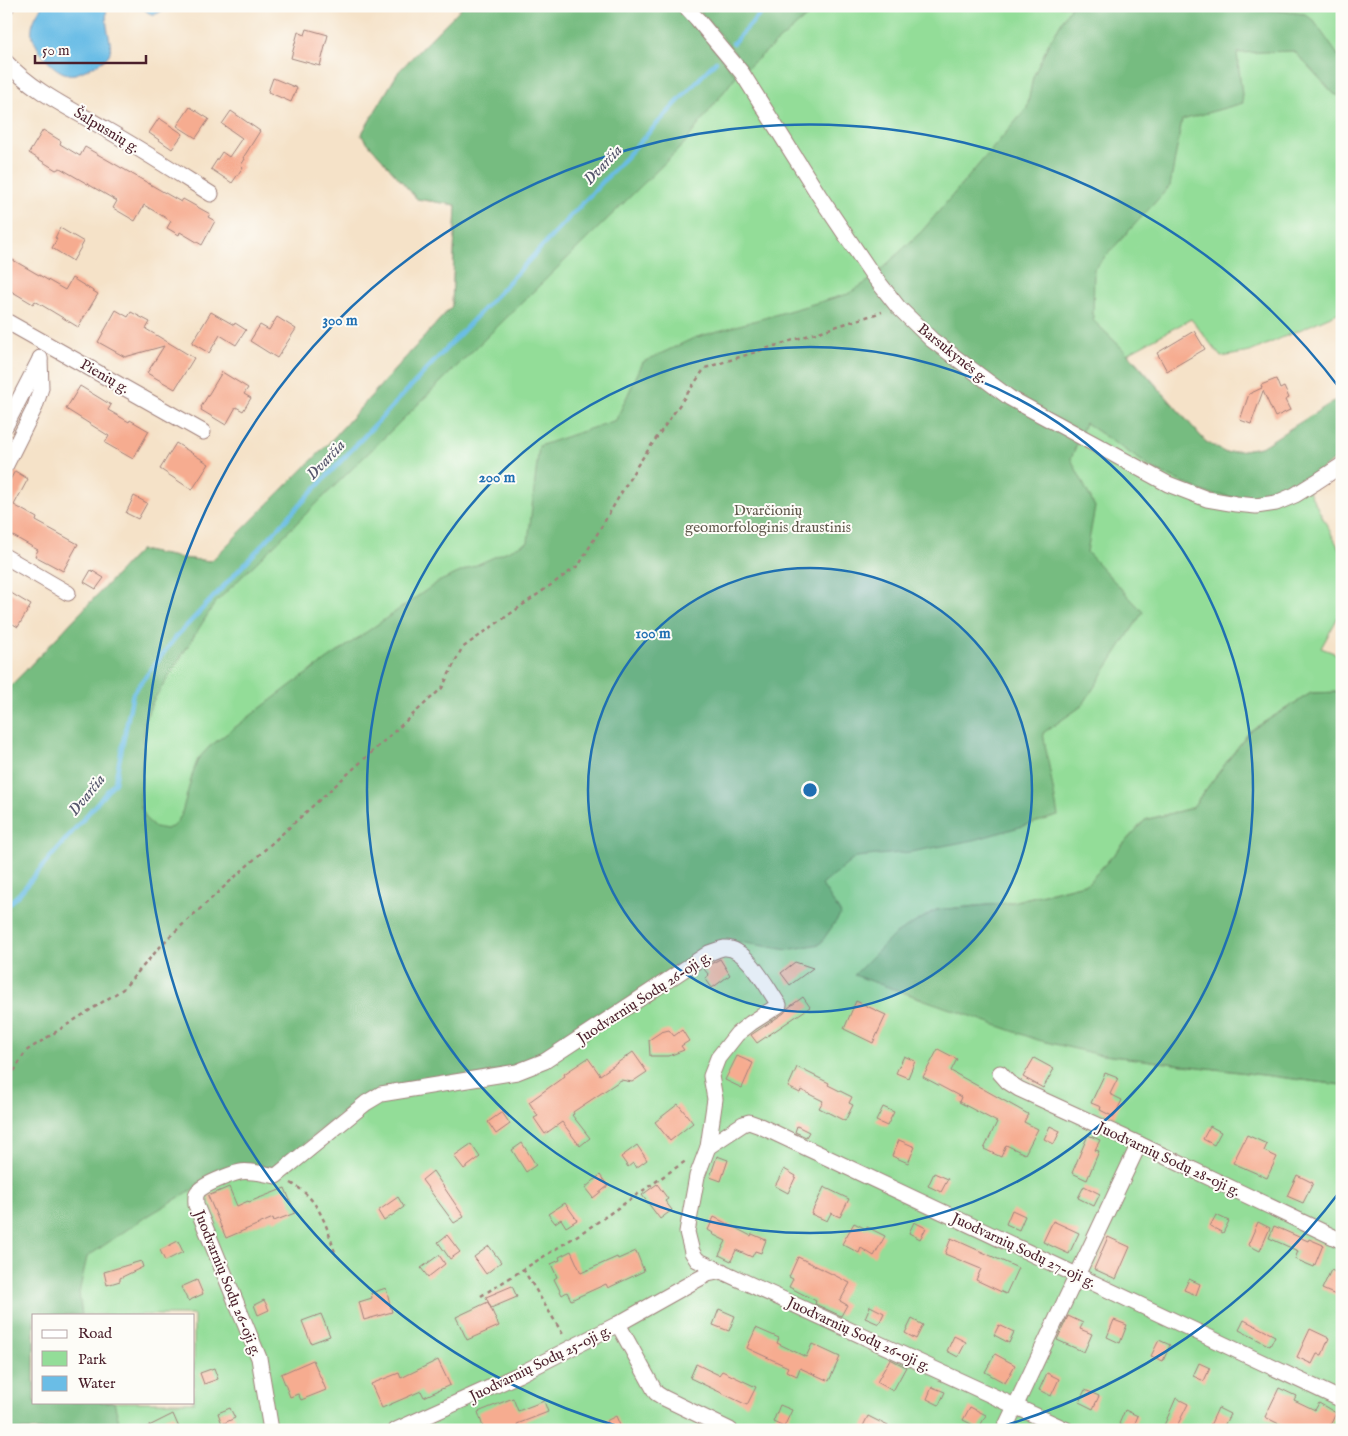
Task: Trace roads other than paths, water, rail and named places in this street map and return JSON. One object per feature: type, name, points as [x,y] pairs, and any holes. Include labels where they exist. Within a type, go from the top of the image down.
[{"type":"street","name":"Barsukynės g.","points":[[685,6],[742,73],[820,197],[872,274],[898,307],[932,340],[1010,398],[1168,484],[1207,499],[1250,505],[1276,503],[1295,495],[1342,464]]},
{"type":"street","name":"Šalpusnių g.","points":[[6,62],[17,74],[34,87],[125,140],[211,194]]},
{"type":"street","name":"Pienių g.","points":[[6,321],[203,432]]},
{"type":"street","points":[[6,425],[48,343]]},
{"type":"street","points":[[6,465],[35,407],[41,388],[40,358]]},
{"type":"street","points":[[6,557],[68,593]]},
{"type":"street","name":"Juodvarnių Sodų 26-oji g.","points":[[270,1430],[259,1358],[196,1204],[195,1198],[197,1193],[207,1184],[241,1172],[276,1176],[366,1103],[381,1094],[517,1072],[545,1060],[709,953],[725,948],[738,951],[748,959],[779,1005],[737,1034],[718,1058],[711,1076],[715,1099],[708,1147],[697,1176],[686,1232],[692,1252],[698,1260],[722,1272],[1067,1430]]},
{"type":"street","name":"Juodvarnių Sodų 28-oji g.","points":[[1000,1073],[1008,1082],[1019,1089],[1342,1241]]},
{"type":"street","name":"Juodvarnių Sodų 27-oji g.","points":[[708,1147],[743,1124],[749,1122],[760,1126],[1342,1400]]},
{"type":"street","points":[[1004,1430],[1139,1144]]},
{"type":"street","points":[[693,1282],[698,1260]]},
{"type":"street","points":[[618,1324],[708,1274],[722,1272]]},
{"type":"street","name":"Juodvarnių Sodų 25-oji g.","points":[[396,1430],[518,1375],[618,1324],[656,1392],[664,1398],[730,1430]]},
{"type":"water","points":[[42,6],[107,6],[106,21],[111,46],[107,57],[103,61],[75,74],[61,72],[48,62],[32,35],[33,24]]},
{"type":"water","points":[[141,6],[167,6],[157,14],[151,14]]},
{"type":"waterway","name":"Dvarčia","points":[[733,43],[768,6]]},
{"type":"waterway","name":"Dvarčia","points":[[6,906],[19,894],[115,782],[133,693],[175,638],[716,61]]},
{"type":"park label","name":"Dvarčionių geomorfologinis draustinis","points":[[768,518]]}]
